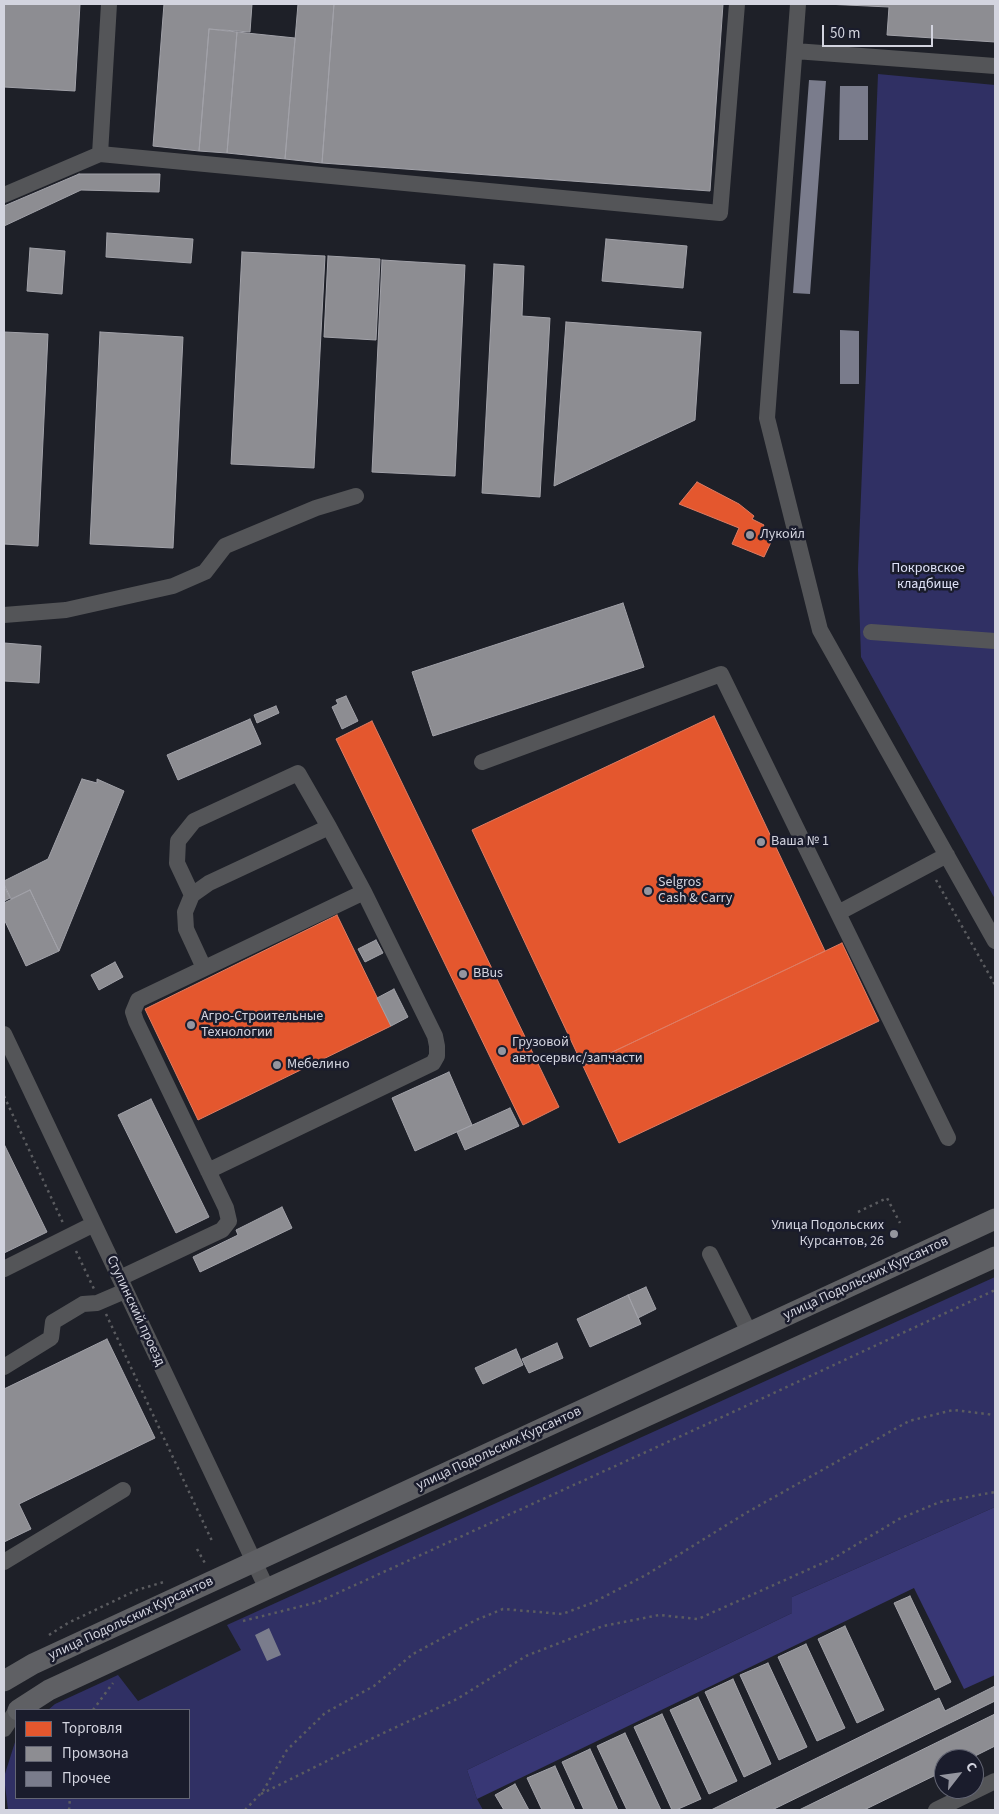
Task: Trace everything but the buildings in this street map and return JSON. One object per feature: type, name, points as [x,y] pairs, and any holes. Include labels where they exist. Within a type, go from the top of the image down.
[{"type":"main road","name":"улица Подольских Курсантов","points":[[4,1681],[33,1664],[750,1334],[995,1219]]},
{"type":"main road","points":[[23,1709],[49,1690],[267,1588],[995,1258]]},
{"type":"street","points":[[100,154],[109,4]]},
{"type":"street","points":[[4,195],[100,154],[720,213],[737,4]]},
{"type":"street","points":[[798,4],[767,418],[820,630],[995,940]]},
{"type":"street","points":[[795,51],[995,66]]},
{"type":"street","points":[[4,615],[66,610],[173,586],[205,572],[225,546],[316,508],[356,496]]},
{"type":"street","points":[[871,632],[995,641]]},
{"type":"street","points":[[482,762],[721,674],[948,1138]]},
{"type":"street","points":[[192,895],[177,863],[178,841],[194,820],[298,773],[364,892],[435,1036],[437,1056],[434,1063],[208,1171]]},
{"type":"street","points":[[204,968],[186,929],[185,912],[192,895],[208,884],[329,827]]},
{"type":"street","points":[[838,914],[947,855]]},
{"type":"street","points":[[4,1367],[51,1338],[54,1322],[83,1304],[100,1302],[122,1284],[222,1230],[229,1222],[226,1208],[136,1021],[133,1012],[138,1000],[364,892]]},
{"type":"street","name":"Ступинский проезд","points":[[4,1034],[10,1061],[94,1224],[267,1588]]},
{"type":"street","points":[[4,1269],[94,1224]]},
{"type":"street","points":[[710,1254],[750,1334]]},
{"type":"street","points":[[4,1562],[123,1490]]},
{"type":"street","points":[[936,1810],[995,1781]]},
{"type":"path","points":[[936,880],[995,984]]},
{"type":"path","points":[[4,1096],[212,1542]]},
{"type":"path","points":[[858,1212],[887,1198],[900,1223]]},
{"type":"path","points":[[237,1623],[318,1602],[995,1290]]},
{"type":"path","points":[[245,1810],[263,1791],[287,1750],[325,1713],[374,1686],[413,1654],[476,1620],[503,1609],[562,1614],[592,1603],[646,1575],[746,1513],[909,1421],[953,1410],[995,1415]]},
{"type":"path","points":[[258,1796],[377,1736],[457,1699],[526,1656],[603,1626],[659,1615],[698,1620],[834,1558],[900,1519],[940,1502],[995,1492]]},
{"type":"path","points":[[197,1549],[206,1565],[200,1568]]},
{"type":"path","points":[[44,1639],[68,1623],[137,1590],[170,1580]]},
{"type":"path","points":[[93,1709],[113,1683]]},
{"type":"green space","name":"Покровское кладбище","points":[[878,74],[995,85],[995,899],[861,657],[858,569]]},
{"type":"green space","points":[[995,1277],[995,1507],[792,1597],[792,1613],[467,1770],[483,1810],[8,1810],[4,1777],[15,1742],[15,1799],[190,1799],[190,1709],[49,1709],[55,1704],[118,1675],[138,1701],[241,1650],[227,1625]]},
{"type":"shaded area","points":[[995,1507],[995,1675],[964,1689],[914,1588],[477,1799],[467,1770],[792,1613],[792,1597]]},
{"type":"place","name":"Лукойл","points":[[750,535]]},
{"type":"place","name":"Ваша № 1","points":[[761,842]]},
{"type":"place","name":"Selgros Cash & Carry","points":[[648,891]]},
{"type":"place","name":"BBus","points":[[463,974]]},
{"type":"place","name":"Агро-Строительные Технологии","points":[[191,1025]]},
{"type":"place","name":"Грузовой автосервис/запчасти","points":[[502,1051]]},
{"type":"place","name":"Мебелино","points":[[277,1065]]},
{"type":"place","name":"Улица Подольских Курсантов, 26","points":[[894,1234]]}]
